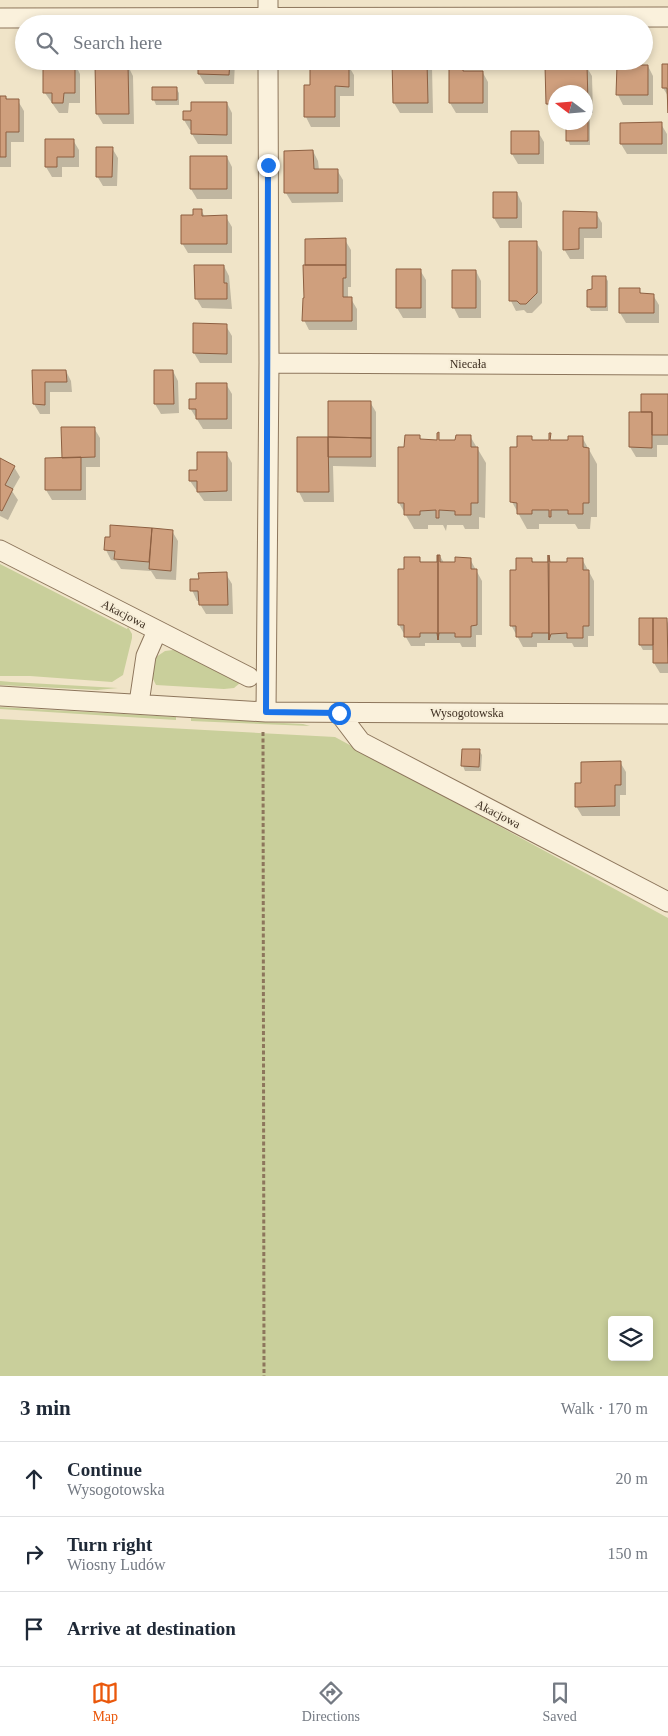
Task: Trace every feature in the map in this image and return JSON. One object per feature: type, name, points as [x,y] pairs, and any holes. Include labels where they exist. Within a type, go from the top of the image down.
[{"type":"street","points":[[268,0],[268,15]]},
{"type":"street","points":[[0,18],[15,18]]},
{"type":"street","points":[[653,18],[668,18]]},
{"type":"street","points":[[266,712],[269,363],[268,70]]},
{"type":"street","name":"Niecała","points":[[269,363],[668,365]]},
{"type":"street","name":"Akacjowa","points":[[0,550],[249,677]]},
{"type":"street","points":[[139,704],[146,656],[157,631]]},
{"type":"street","name":"Wysogotowska","points":[[0,696],[266,712],[668,714]]},
{"type":"street","name":"Akacjowa","points":[[339,713],[361,742],[668,902]]},
{"type":"path","points":[[262,734],[264,1376]]},
{"type":"green space","points":[[0,564],[127,629],[128,627],[132,638],[123,675],[112,682],[30,676],[0,676]]},
{"type":"green space","points":[[165,651],[182,652],[240,683],[234,688],[224,689],[156,685],[152,677],[156,657]]},
{"type":"green space","points":[[0,681],[118,688],[97,690],[0,685]]},
{"type":"green space","points":[[0,707],[176,717],[176,720],[0,709]]},
{"type":"green space","points":[[191,718],[303,724],[310,726],[191,721]]},
{"type":"green space","points":[[0,719],[335,737],[668,918],[668,1376],[0,1376]]},
{"type":"building","points":[[662,64],[668,64],[668,113],[667,88],[662,88]]},
{"type":"building","points":[[43,70],[75,70],[75,93],[64,93],[63,103],[52,103],[52,93],[43,93]]},
{"type":"building","points":[[95,70],[128,70],[129,114],[96,114]]},
{"type":"building","points":[[198,70],[229,70],[229,75],[198,74]]},
{"type":"building","points":[[310,70],[349,70],[349,87],[335,86],[335,117],[304,117],[304,85],[310,85]]},
{"type":"building","points":[[392,70],[427,70],[428,103],[393,103]]},
{"type":"building","points":[[449,70],[483,71],[483,103],[449,103]]},
{"type":"building","points":[[545,70],[587,70],[588,85],[548,85],[548,104],[546,104]]},
{"type":"building","points":[[617,70],[648,70],[648,95],[616,95]]},
{"type":"building","points":[[152,87],[177,87],[177,100],[152,100]]},
{"type":"building","points":[[0,96],[6,96],[6,99],[19,99],[19,132],[6,132],[6,157],[0,157]]},
{"type":"building","points":[[191,102],[227,102],[227,135],[191,134],[191,120],[183,120],[183,111],[191,111]]},
{"type":"building","points":[[662,122],[662,144],[620,144],[620,123]]},
{"type":"building","points":[[566,130],[588,130],[588,141],[566,141]]},
{"type":"building","points":[[511,131],[539,131],[539,154],[511,154]]},
{"type":"building","points":[[45,139],[74,139],[74,157],[57,157],[57,167],[45,167]]},
{"type":"building","points":[[96,147],[113,147],[112,177],[96,177]]},
{"type":"building","points":[[313,150],[314,169],[338,169],[338,193],[284,193],[284,151]]},
{"type":"building","points":[[190,156],[227,156],[227,189],[190,189]]},
{"type":"building","points":[[493,192],[517,192],[517,218],[493,218]]},
{"type":"building","points":[[193,209],[202,209],[202,216],[227,215],[227,244],[181,244],[181,215],[193,215]]},
{"type":"building","points":[[563,211],[597,212],[597,228],[579,228],[579,249],[563,250]]},
{"type":"building","points":[[346,238],[346,265],[305,265],[305,239]]},
{"type":"building","points":[[509,241],[537,241],[537,293],[526,304],[509,301]]},
{"type":"building","points":[[194,265],[224,265],[224,283],[227,283],[227,299],[195,299]]},
{"type":"building","points":[[303,265],[346,265],[346,278],[343,278],[343,297],[352,297],[352,321],[302,321],[304,298]]},
{"type":"building","points":[[396,269],[421,269],[421,308],[396,308]]},
{"type":"building","points":[[452,270],[476,270],[476,308],[452,308]]},
{"type":"building","points":[[592,276],[606,276],[606,307],[587,307],[587,290],[592,289]]},
{"type":"building","points":[[619,288],[640,288],[640,293],[654,294],[654,313],[619,313]]},
{"type":"building","points":[[193,323],[227,324],[227,354],[193,353]]},
{"type":"building","points":[[32,370],[66,370],[67,382],[45,382],[45,405],[33,404]]},
{"type":"building","points":[[154,370],[173,370],[174,404],[154,404]]},
{"type":"building","points":[[196,383],[227,383],[227,419],[196,419],[196,409],[189,409],[189,399],[196,399]]},
{"type":"building","points":[[641,394],[668,394],[668,435],[652,435],[652,412],[641,412]]},
{"type":"building","points":[[328,401],[371,401],[371,438],[328,437]]},
{"type":"building","points":[[629,412],[652,412],[652,448],[629,447]]},
{"type":"building","points":[[61,427],[95,427],[95,457],[62,458]]},
{"type":"building","points":[[439,432],[439,440],[455,440],[456,435],[471,435],[471,447],[478,447],[478,503],[471,503],[471,515],[455,515],[455,511],[439,510],[439,518],[436,518],[436,510],[420,511],[420,515],[404,515],[404,503],[398,503],[398,447],[404,447],[405,435],[420,435],[420,439],[437,440],[437,433]]},
{"type":"building","points":[[549,433],[551,433],[550,440],[568,440],[568,436],[583,436],[583,447],[589,448],[589,503],[583,503],[583,514],[568,514],[568,510],[551,510],[551,517],[549,517],[549,510],[532,510],[532,514],[517,514],[517,503],[510,502],[510,447],[517,447],[517,436],[532,436],[532,440],[549,440]]},
{"type":"building","points":[[297,437],[328,437],[329,492],[297,492]]},
{"type":"building","points":[[328,437],[371,438],[371,457],[328,457]]},
{"type":"building","points":[[197,452],[227,452],[227,491],[197,492],[197,481],[189,481],[189,470],[197,470]]},
{"type":"building","points":[[81,457],[81,490],[45,490],[45,458]]},
{"type":"building","points":[[0,458],[15,466],[5,485],[13,489],[2,511],[0,510]]},
{"type":"building","points":[[110,525],[152,528],[149,562],[114,559],[115,551],[104,550],[105,537],[110,537]]},
{"type":"building","points":[[152,528],[173,530],[171,571],[149,569]]},
{"type":"building","points":[[437,555],[438,640],[437,633],[420,633],[420,637],[404,637],[404,625],[398,625],[398,569],[404,569],[404,557],[420,557],[420,562],[437,562]]},
{"type":"building","points":[[438,555],[440,555],[440,562],[455,562],[455,557],[471,558],[471,569],[477,569],[477,625],[471,626],[471,637],[455,637],[455,633],[439,633],[438,640]]},
{"type":"building","points":[[548,555],[549,633],[532,633],[532,637],[516,637],[516,626],[510,626],[510,570],[516,570],[516,558],[532,558],[532,562],[548,562]]},
{"type":"building","points":[[549,555],[550,562],[567,562],[567,558],[583,558],[583,570],[589,570],[589,626],[583,626],[583,638],[567,638],[567,633],[551,634],[549,640]]},
{"type":"building","points":[[227,572],[228,605],[199,605],[198,591],[190,591],[190,579],[199,579],[198,573]]},
{"type":"building","points":[[639,618],[653,618],[653,645],[639,645]]},
{"type":"building","points":[[653,618],[667,618],[668,663],[653,663]]},
{"type":"building","points":[[462,749],[480,749],[479,767],[461,766]]},
{"type":"building","points":[[621,761],[621,785],[615,785],[615,806],[575,807],[575,783],[581,783],[581,762]]},
{"type":"route","points":[[268,165],[269,363],[266,712],[339,713]]}]
